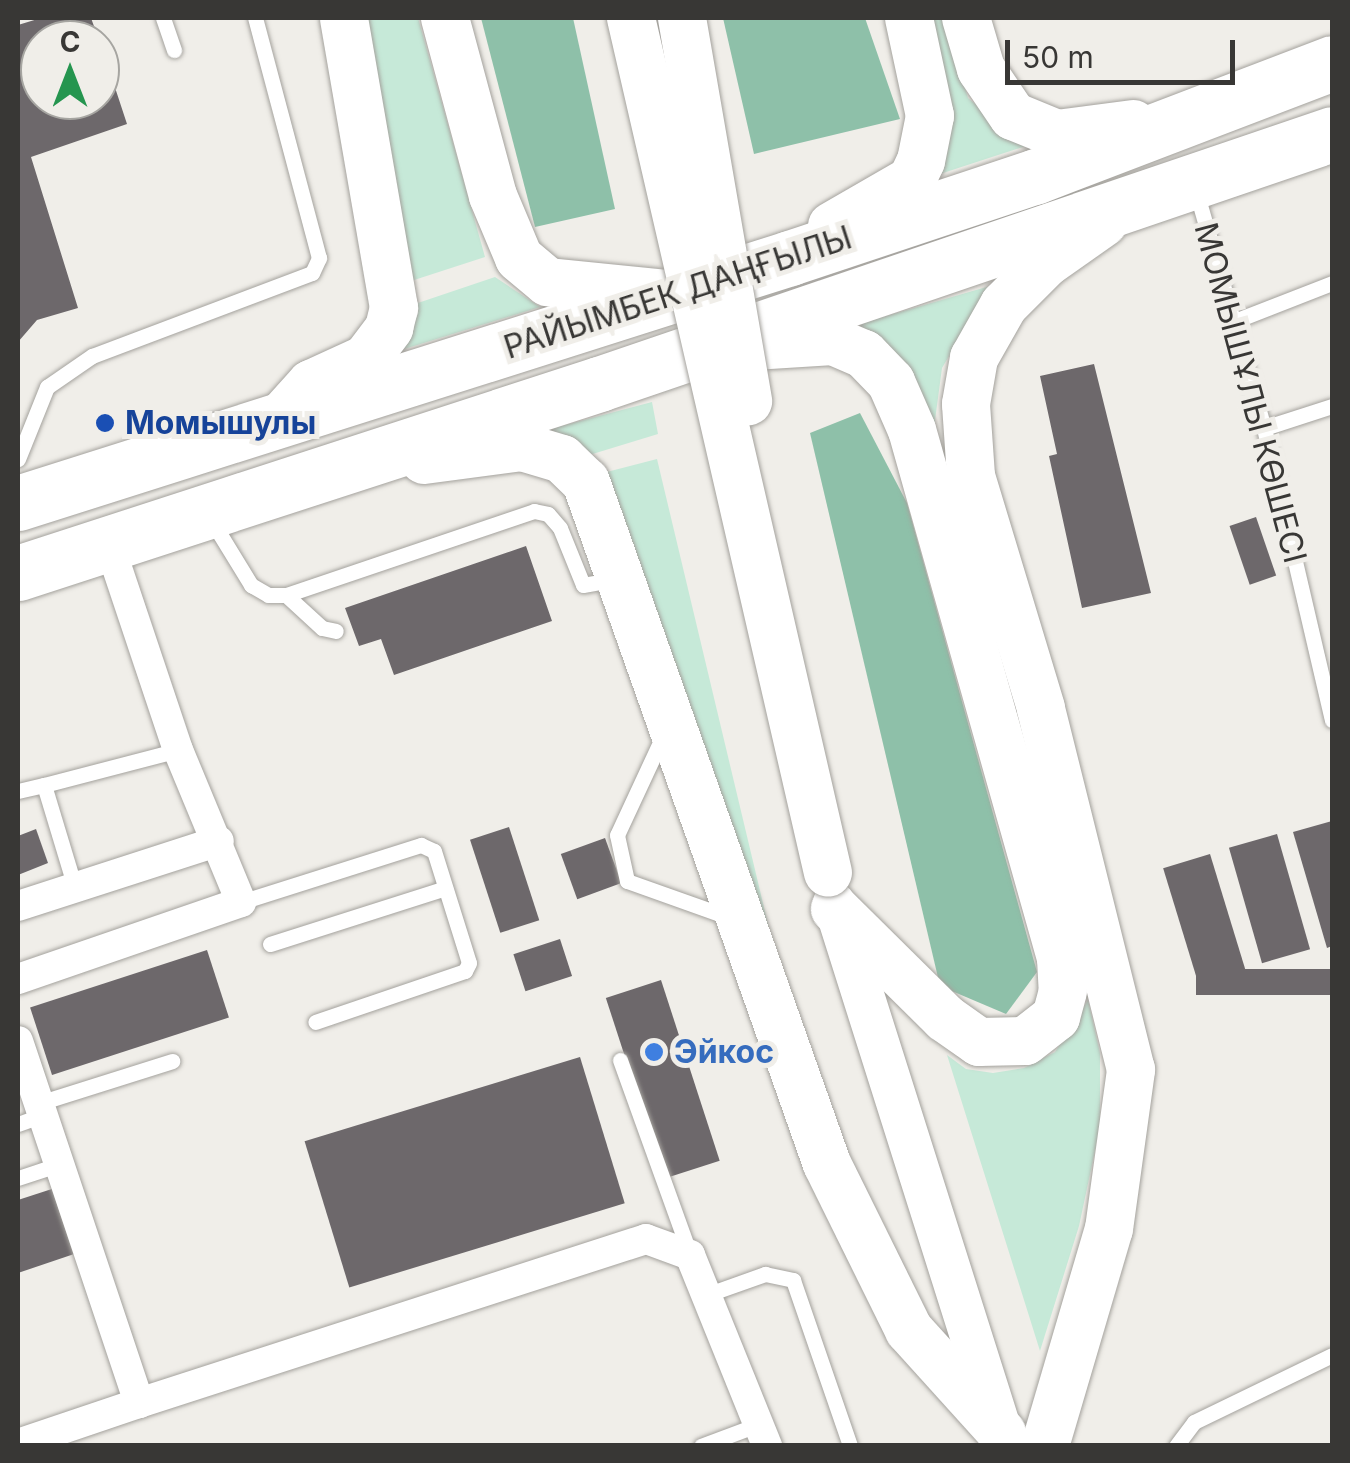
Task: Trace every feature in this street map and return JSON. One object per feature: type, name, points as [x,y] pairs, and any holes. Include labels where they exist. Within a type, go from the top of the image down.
[{"type":"highway","name":"РАЙЫМБЕК ДАҢҒЫЛЫ","points":[[18,503],[1034,177],[1332,64]]},
{"type":"highway","name":"РАЙЫМБЕК ДАҢҒЫЛЫ","points":[[18,572],[600,384],[1332,134]]},
{"type":"main road","points":[[278,422],[311,384],[366,359],[389,328],[394,308],[344,18]]},
{"type":"main road","points":[[446,18],[501,222],[529,271],[574,288],[673,292]]},
{"type":"main road","points":[[631,18],[832,891],[1017,1441]]},
{"type":"main road","points":[[600,384],[806,338],[834,340],[864,354],[891,382],[912,430],[1061,958],[1064,991],[1056,1016],[1025,1040],[979,1042],[944,1018],[832,891],[682,18]]},
{"type":"main road","points":[[790,258],[853,209],[912,180],[930,116],[909,18]]},
{"type":"main road","points":[[966,18],[995,95],[1013,116],[1034,127],[1091,133],[1219,106]]},
{"type":"main road","points":[[1017,1441],[1109,1229],[1130,1070],[1041,708],[972,476],[966,404],[974,358],[1004,305],[1046,263],[1124,208]]},
{"type":"main road","points":[[298,481],[504,446],[538,450],[572,466],[586,482],[827,1164],[909,1330],[1017,1441]]},
{"type":"street","points":[[18,979],[241,902],[219,841],[178,750],[108,542]]},
{"type":"street","points":[[18,906],[219,841]]},
{"type":"street","points":[[18,1041],[31,1115],[57,1166],[139,1403]]},
{"type":"street","points":[[18,1444],[646,1239],[690,1255],[762,1435]]},
{"type":"lane","points":[[163,18],[174,50]]},
{"type":"lane","points":[[18,459],[47,388],[92,356],[312,273],[319,258],[256,18]]},
{"type":"lane","name":"МОМЫШҰЛЫ КӨШЕСІ","points":[[1194,182],[1264,428],[1332,720]]},
{"type":"lane","points":[[1232,322],[1332,283]]},
{"type":"lane","points":[[1264,428],[1332,406]]},
{"type":"lane","points":[[206,510],[251,585],[286,595],[322,628],[336,631]]},
{"type":"lane","points":[[286,595],[534,511],[548,514],[560,528],[583,585],[622,578]]},
{"type":"lane","points":[[671,718],[617,834],[627,882],[742,922]]},
{"type":"lane","points":[[18,791],[178,750]]},
{"type":"lane","points":[[44,785],[74,888]]},
{"type":"lane","points":[[241,902],[421,845],[434,851],[468,962],[459,978],[315,1022]]},
{"type":"lane","points":[[270,944],[446,888]]},
{"type":"lane","points":[[620,1060],[690,1255]]},
{"type":"lane","points":[[31,1115],[172,1061]]},
{"type":"lane","points":[[18,1178],[57,1166]]},
{"type":"lane","points":[[706,1295],[765,1274],[793,1280],[850,1446]]},
{"type":"lane","points":[[1176,1446],[1194,1422],[1332,1355]]},
{"type":"lane","points":[[701,1446],[762,1435]]},
{"type":"green space","points":[[359,18],[418,18],[485,257],[408,282]]},
{"type":"green space","points":[[481,18],[573,18],[615,209],[535,227]]},
{"type":"green space","points":[[723,18],[865,18],[900,119],[754,154]]},
{"type":"green space","points":[[918,18],[944,18],[968,98],[1026,146],[940,174]]},
{"type":"green space","points":[[495,277],[540,307],[385,355],[406,307]]},
{"type":"green space","points":[[990,286],[942,368],[931,450],[855,325]]},
{"type":"green space","points":[[652,402],[658,434],[586,456],[550,429]]},
{"type":"green space","points":[[860,413],[907,503],[1037,972],[1006,1014],[940,986],[810,433]]},
{"type":"green space","points":[[657,459],[798,1050],[599,474]]},
{"type":"green space","points":[[1088,1000],[1100,1053],[1100,1127],[1079,1226],[1040,1351],[947,1055],[966,1069],[993,1073],[1024,1068],[1055,1052]]},
{"type":"building","points":[[91,18],[92,20],[34,20]]},
{"type":"building","points":[[18,25],[20,120],[120,120],[120,103],[127,124],[31,157],[78,308],[37,320],[18,342]]},
{"type":"building","points":[[1094,364],[1151,593],[1082,608],[1049,456],[1057,454],[1040,376]]},
{"type":"building","points":[[1256,517],[1276,576],[1250,585],[1230,526]]},
{"type":"building","points":[[526,546],[552,621],[394,675],[381,639],[359,646],[345,608]]},
{"type":"building","points":[[1332,821],[1332,946],[1327,948],[1293,832]]},
{"type":"building","points":[[509,827],[539,920],[500,933],[470,840]]},
{"type":"building","points":[[36,829],[48,863],[18,875],[18,836]]},
{"type":"building","points":[[1277,834],[1310,949],[1262,963],[1229,848]]},
{"type":"building","points":[[605,838],[621,883],[577,899],[561,854]]},
{"type":"building","points":[[1210,854],[1245,970],[1199,984],[1163,868]]},
{"type":"building","points":[[560,939],[572,976],[525,991],[513,954]]},
{"type":"building","points":[[207,950],[229,1018],[52,1075],[30,1007]]},
{"type":"building","points":[[1196,969],[1332,969],[1332,995],[1196,995]]},
{"type":"building","points":[[661,980],[720,1161],[665,1179],[606,998]]},
{"type":"building","points":[[580,1057],[625,1203],[349,1288],[305,1141]]},
{"type":"building","points":[[58,1187],[80,1252],[18,1273],[18,1200]]},
{"type":"place","name":"Момышулы","points":[[105,423]]},
{"type":"place","name":"Эйкос","points":[[654,1052]]}]
